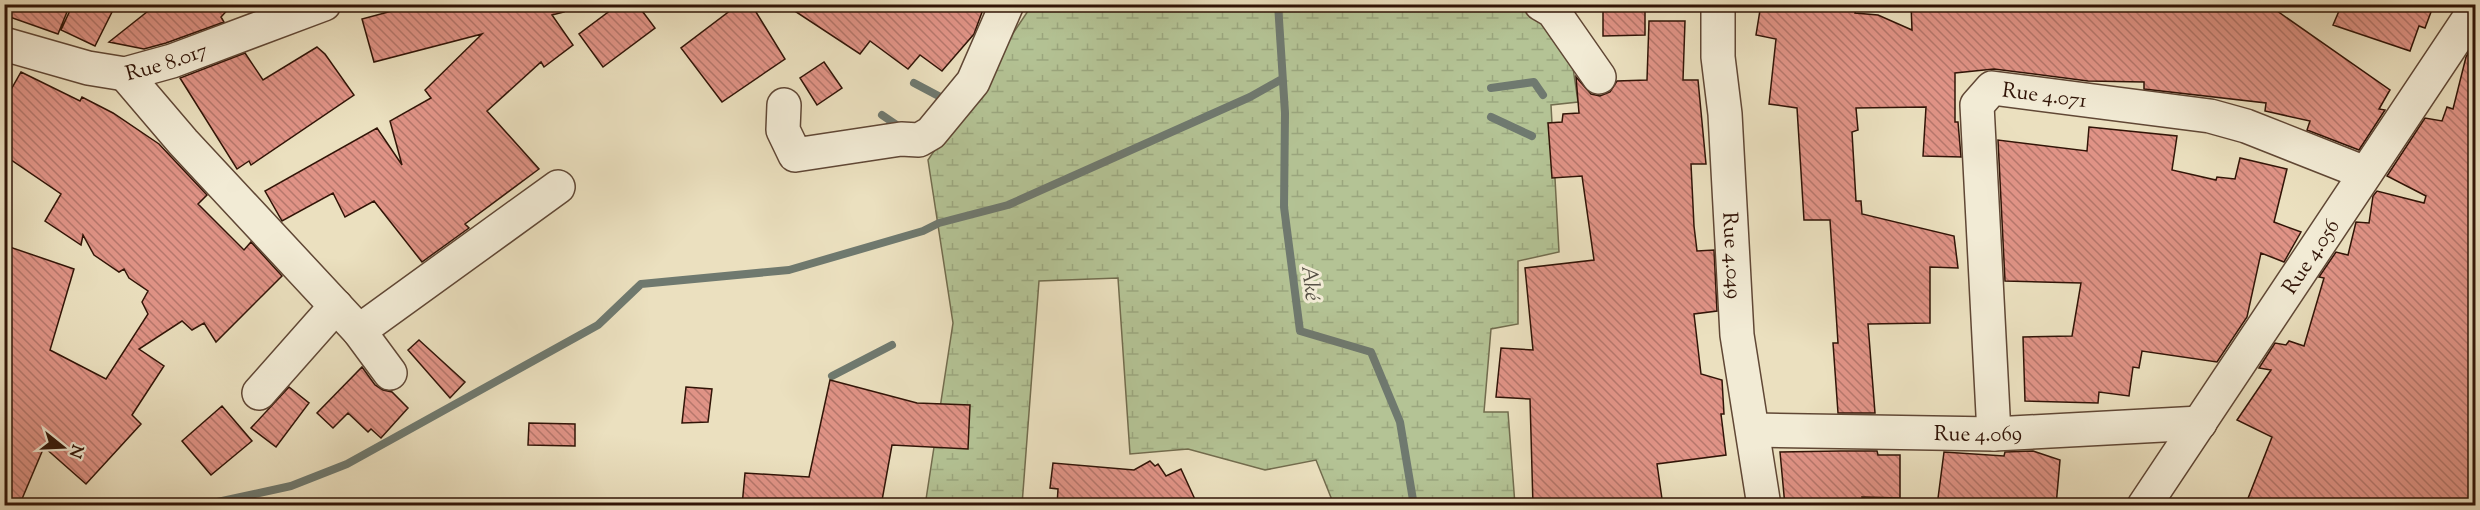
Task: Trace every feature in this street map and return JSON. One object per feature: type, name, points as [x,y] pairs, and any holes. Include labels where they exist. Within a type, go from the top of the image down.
[{"type":"street","name":"Rue 8.017","points":[[4,44],[87,68],[125,74],[172,61],[324,4]]},
{"type":"street","points":[[784,105],[783,130],[795,155],[901,138],[919,140],[932,133],[974,82],[1007,4]]},
{"type":"street","points":[[1541,4],[1553,11],[1599,77]]},
{"type":"street","name":"Rue 4.049","points":[[1718,4],[1718,57],[1725,114],[1737,335],[1754,430],[1764,506]]},
{"type":"street","name":"Rue 4.056","points":[[2144,506],[2475,8]]},
{"type":"street","points":[[125,74],[183,142],[336,306],[390,373]]},
{"type":"street","name":"Rue 4.071","points":[[1994,434],[1977,105],[1992,88],[2210,116],[2246,126],[2365,173]]},
{"type":"street","points":[[359,332],[558,187]]},
{"type":"street","points":[[259,393],[336,306]]},
{"type":"street","name":"Rue 4.069","points":[[1754,430],[1994,434],[2200,423]]},
{"type":"green space","points":[[1557,4],[1565,13],[1578,102],[1551,105],[1559,252],[1518,261],[1518,324],[1491,329],[1484,412],[1508,412],[1515,505],[1334,505],[1316,460],[1265,470],[1188,449],[1130,454],[1118,278],[1039,281],[1022,505],[925,506],[953,323],[928,160],[1032,5]]},
{"type":"building","points":[[4,4],[49,4],[67,12],[58,34],[4,15]]},
{"type":"building","points":[[73,4],[116,4],[95,46],[61,30]]},
{"type":"building","points":[[157,4],[233,4],[221,17],[224,22],[166,43],[144,49],[109,42]]},
{"type":"building","points":[[418,4],[563,4],[564,12],[552,15],[573,45],[544,67],[541,62],[487,111],[539,169],[465,224],[469,228],[422,262],[374,201],[345,217],[333,193],[282,221],[265,191],[377,128],[402,165],[390,121],[431,98],[425,90],[482,34],[374,62],[362,19]]},
{"type":"building","points":[[619,4],[637,4],[655,28],[603,67],[579,34]]},
{"type":"building","points":[[739,4],[751,4],[785,59],[722,102],[681,48]]},
{"type":"building","points":[[784,4],[985,4],[974,34],[942,71],[920,55],[908,69],[870,41],[860,54]]},
{"type":"building","points":[[1603,4],[1645,4],[1645,35],[1603,36]]},
{"type":"building","points":[[1761,4],[1857,4],[1855,13],[1878,15],[1912,30],[1911,4],[2267,4],[2390,90],[2379,109],[2385,110],[2359,150],[2307,130],[2310,121],[2265,111],[2266,103],[2144,89],[2144,82],[2088,81],[1994,69],[1955,73],[1955,122],[1958,122],[1961,157],[1923,156],[1926,107],[1856,108],[1858,130],[1852,132],[1856,201],[1861,201],[1862,214],[1954,236],[1958,268],[1930,267],[1930,323],[1868,324],[1875,413],[1838,413],[1833,343],[1838,343],[1830,220],[1804,220],[1797,108],[1769,104],[1776,39],[1756,35]]},
{"type":"building","points":[[2342,4],[2434,4],[2425,28],[2419,26],[2410,51],[2333,25]]},
{"type":"building","points":[[1649,21],[1685,21],[1683,80],[1698,80],[1706,164],[1691,164],[1694,226],[1697,251],[1714,250],[1717,311],[1694,314],[1701,374],[1722,380],[1724,414],[1721,414],[1726,455],[1657,464],[1663,506],[1533,506],[1530,399],[1496,397],[1501,348],[1533,350],[1525,268],[1594,260],[1582,176],[1552,178],[1548,123],[1562,122],[1563,114],[1579,113],[1576,77],[1591,94],[1600,96],[1610,92],[1617,81],[1647,80]]},
{"type":"building","points":[[317,47],[325,54],[354,95],[251,165],[249,161],[237,169],[180,78],[245,53],[263,80]]},
{"type":"building","points":[[2470,50],[2475,51],[2475,506],[2420,506],[2367,501],[2367,506],[2245,506],[2272,437],[2237,420],[2271,370],[2259,368],[2275,343],[2286,345],[2289,341],[2304,346],[2324,278],[2319,277],[2336,252],[2348,255],[2356,222],[2369,223],[2373,196],[2377,191],[2424,203],[2426,196],[2387,176],[2425,118],[2442,121],[2447,107],[2453,109],[2466,57]]},
{"type":"building","points":[[824,62],[842,88],[817,105],[800,78]]},
{"type":"building","points":[[21,72],[80,101],[82,97],[113,113],[159,144],[207,195],[198,204],[244,250],[251,242],[282,276],[216,342],[204,323],[192,330],[182,321],[139,349],[164,366],[132,415],[141,424],[86,484],[44,447],[19,506],[4,506],[4,245],[74,269],[50,350],[106,379],[148,314],[142,302],[148,291],[129,278],[124,269],[119,272],[94,255],[83,235],[81,245],[45,221],[61,194],[4,155],[4,102]]},
{"type":"building","points":[[2089,127],[2177,136],[2172,170],[2216,180],[2217,177],[2235,179],[2240,158],[2287,169],[2274,222],[2301,232],[2284,262],[2261,253],[2247,317],[2217,362],[2142,351],[2139,368],[2133,367],[2129,396],[2099,392],[2098,403],[2025,401],[2023,337],[2072,336],[2081,283],[2005,281],[1998,140],[2087,151]]},
{"type":"building","points":[[419,340],[465,382],[450,398],[408,350]]},
{"type":"building","points":[[362,367],[375,385],[392,392],[408,408],[381,438],[371,429],[368,432],[348,413],[333,428],[317,413]]},
{"type":"building","points":[[830,380],[917,403],[970,405],[968,449],[892,445],[881,506],[742,506],[745,473],[809,477]]},
{"type":"building","points":[[289,387],[309,403],[276,447],[251,428]]},
{"type":"building","points":[[686,387],[712,389],[708,422],[682,423]]},
{"type":"building","points":[[222,406],[252,441],[211,475],[182,441]]},
{"type":"building","points":[[529,423],[575,424],[575,446],[528,445]]},
{"type":"building","points":[[1877,451],[1878,455],[1900,455],[1900,498],[1862,497],[1863,506],[1785,506],[1780,452]]},
{"type":"building","points":[[2033,451],[2060,460],[2056,506],[1937,506],[1944,452],[2004,456],[2005,452]]},
{"type":"building","points":[[1150,461],[1155,466],[1158,464],[1166,476],[1181,469],[1198,506],[1057,506],[1058,489],[1050,488],[1053,463],[1134,470]]},
{"type":"waterway","name":"Aké","points":[[1278,4],[1285,113],[1284,207],[1300,331],[1371,352],[1400,422],[1414,506]]},
{"type":"waterway","points":[[199,506],[291,486],[347,464],[598,325],[641,284],[789,270],[923,231],[939,223],[1008,205],[1250,97],[1282,79]]},
{"type":"waterway","points":[[1491,88],[1534,82],[1543,95]]},
{"type":"waterway","points":[[914,83],[948,101]]},
{"type":"waterway","points":[[882,115],[904,130]]},
{"type":"waterway","points":[[1491,117],[1532,136]]},
{"type":"waterway","points":[[832,376],[892,345]]}]
